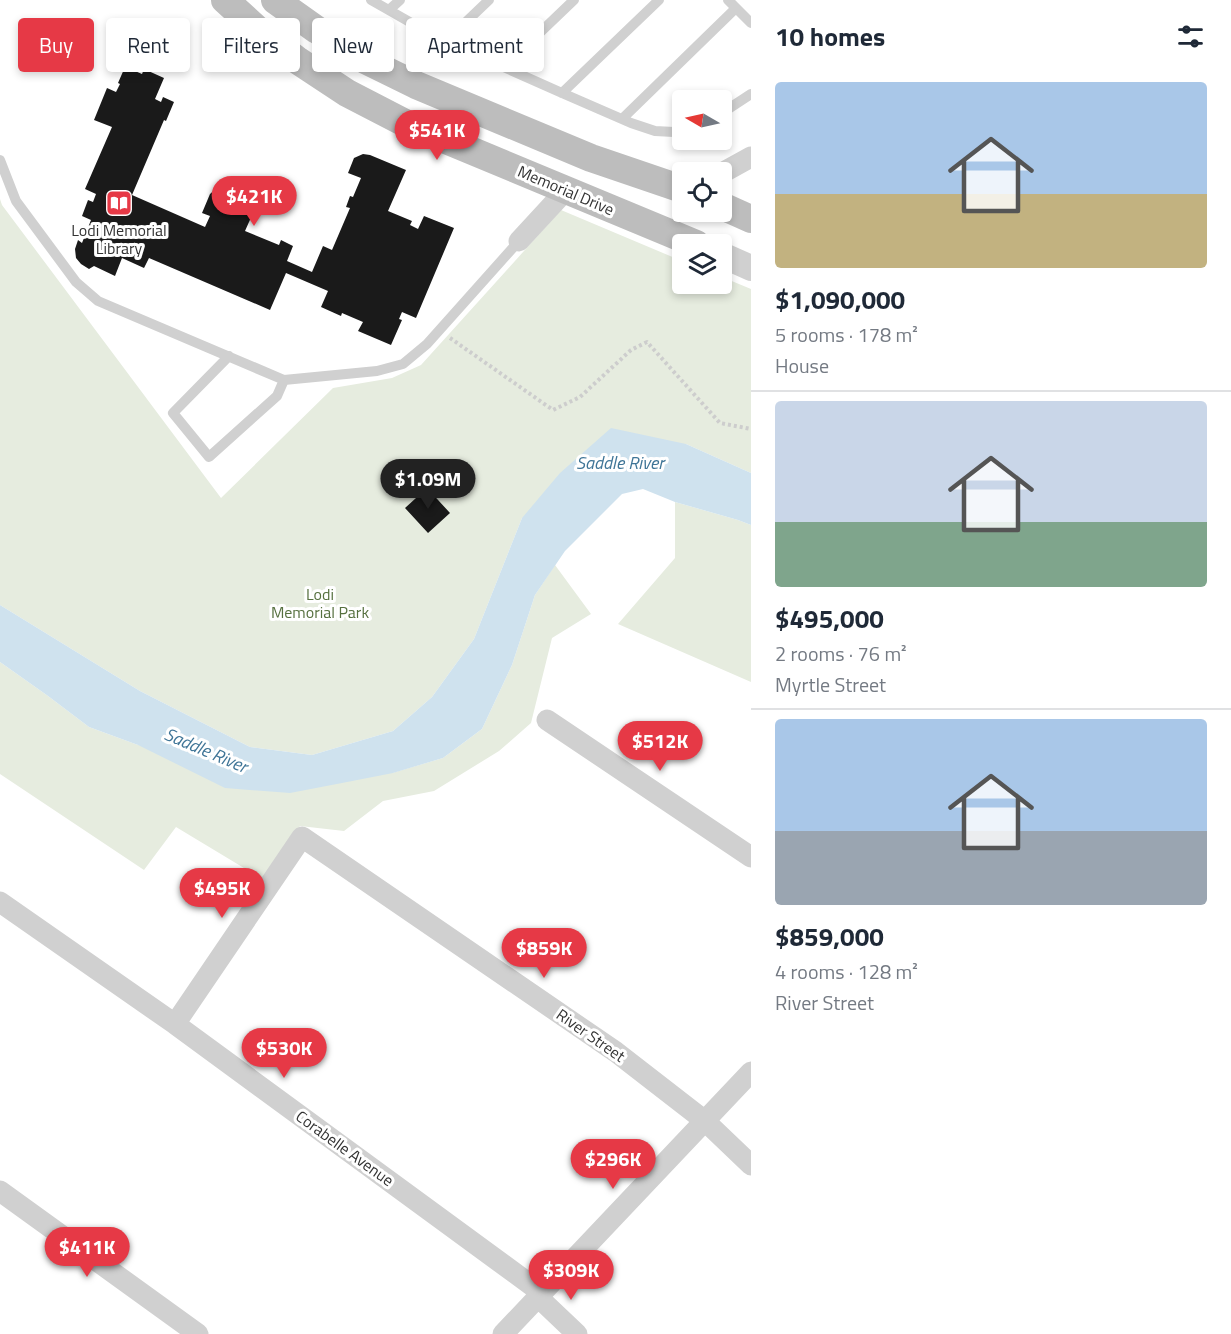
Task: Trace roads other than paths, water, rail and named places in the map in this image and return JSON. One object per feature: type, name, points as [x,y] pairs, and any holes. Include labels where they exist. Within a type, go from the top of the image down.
[{"type":"main road","name":"Memorial Drive","points":[[225,0],[259,31],[297,60],[347,93],[405,123],[672,234]]},
{"type":"main road","points":[[275,0],[365,60],[416,85],[591,158],[672,183]]},
{"type":"street","points":[[732,167],[751,157]]},
{"type":"street","points":[[519,241],[566,190]]},
{"type":"street","points":[[732,259],[751,268]]},
{"type":"street","points":[[547,720],[751,857]]},
{"type":"street","name":"River Street","points":[[175,1024],[302,837],[616,1052],[705,1121],[751,1165]]},
{"type":"street","name":"Corabelle Avenue","points":[[0,902],[175,1024],[540,1295],[577,1334]]},
{"type":"street","points":[[503,1334],[751,1072]]},
{"type":"street","points":[[0,1191],[198,1334]]},
{"type":"lane","points":[[371,0],[406,19]]},
{"type":"lane","points":[[389,10],[400,0]]},
{"type":"lane","points":[[470,18],[489,0]]},
{"type":"lane","points":[[544,29],[574,0]]},
{"type":"lane","points":[[562,93],[659,0]]},
{"type":"lane","points":[[622,119],[732,4],[751,23]]},
{"type":"lane","points":[[515,72],[622,119],[655,131],[672,132]]},
{"type":"lane","points":[[732,106],[751,94]]},
{"type":"lane","points":[[2,164],[16,201],[76,282],[98,301],[284,380],[377,371],[403,364],[427,344],[519,241]]},
{"type":"lane","points":[[229,356],[173,413],[209,456],[277,396],[284,380]]},
{"type":"water","name":"Saddle River","points":[[611,428],[686,444],[751,473],[751,525],[675,502],[643,489],[622,494],[565,551],[535,595],[512,665],[482,729],[443,758],[393,773],[290,793],[225,788],[138,745],[89,727],[0,662],[0,605],[140,691],[250,747],[312,755],[393,731],[432,697],[474,639],[522,518],[560,473]]},
{"type":"place","name":"Lodi Memorial Library","points":[[119,203]]},
{"type":"park label","name":"Lodi Memorial Park","points":[[320,603]]}]
